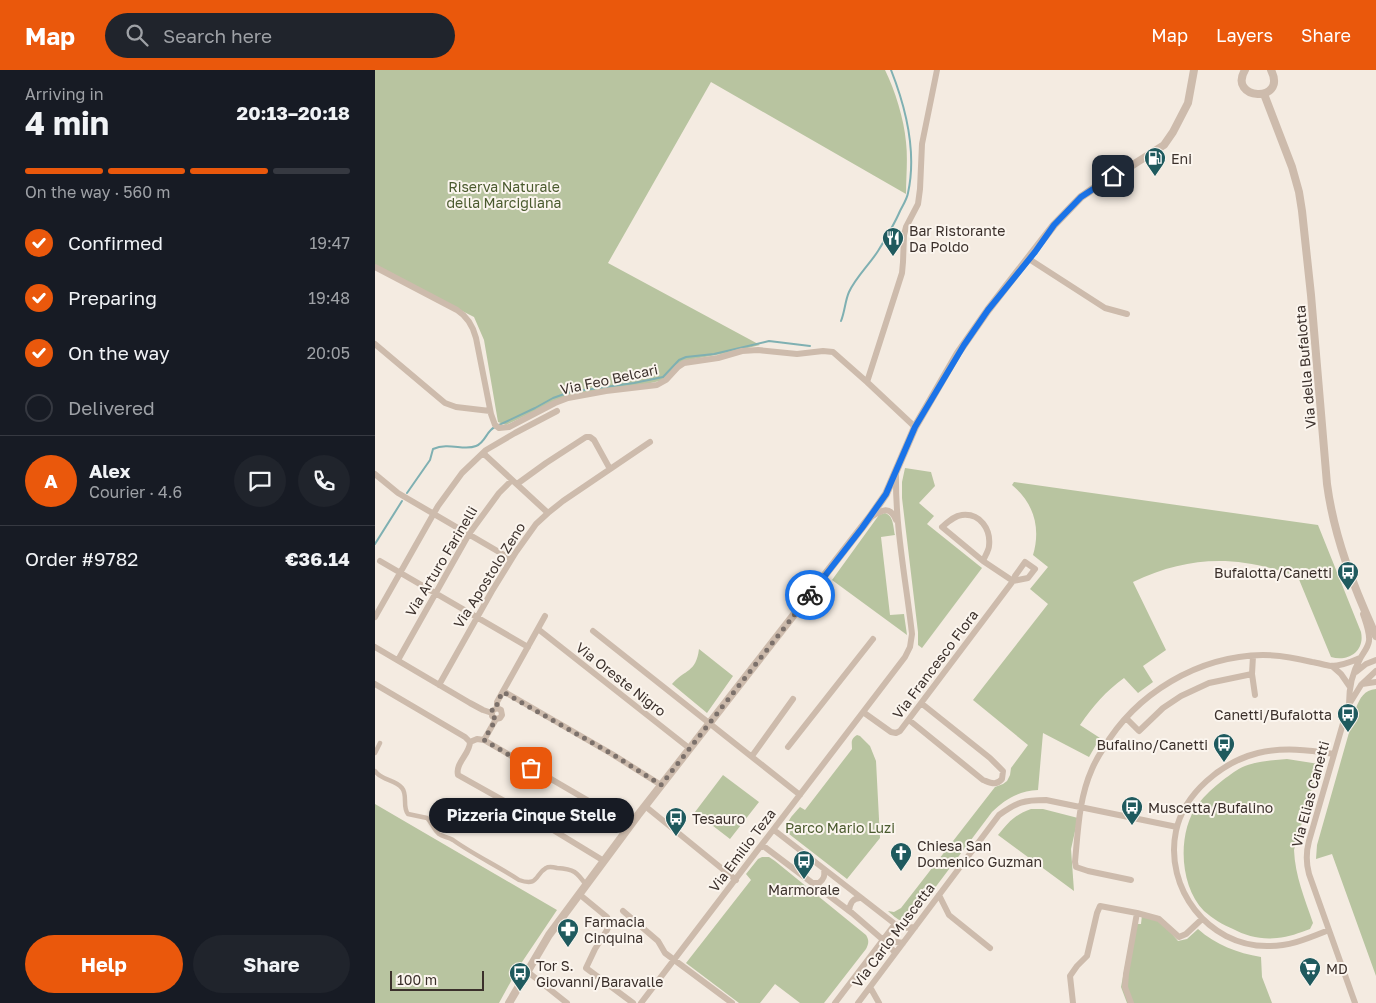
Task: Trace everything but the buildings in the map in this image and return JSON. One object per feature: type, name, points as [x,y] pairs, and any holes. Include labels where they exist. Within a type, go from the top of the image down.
[{"type":"street","points":[[509,1003],[549,935],[630,825],[886,494],[915,427],[969,336],[993,303],[1054,225],[1081,197],[1163,145],[1173,132],[1188,103],[1194,70]]},
{"type":"street","points":[[1245,70],[1242,77],[1243,83],[1247,91],[1254,95],[1264,94],[1271,88],[1274,83],[1272,70]]},
{"type":"street","points":[[867,382],[902,273],[906,227],[918,204],[922,144],[935,72]]},
{"type":"street","name":"Via della Bufalotta","points":[[1264,94],[1285,146],[1301,202],[1329,498],[1339,539],[1359,598],[1376,636]]},
{"type":"street","points":[[1029,259],[1105,308],[1127,314]]},
{"type":"street","points":[[375,267],[451,306],[467,318],[473,327],[476,338],[490,411],[495,425],[497,428],[503,429],[511,426],[515,433]]},
{"type":"street","points":[[375,344],[445,403],[456,407],[490,411]]},
{"type":"street","name":"Via Feo Belcari","points":[[511,426],[568,398],[657,385],[666,380],[684,363],[718,358],[747,350],[758,350],[797,354],[830,351],[867,382],[915,427]]},
{"type":"street","points":[[375,617],[434,513],[456,481],[483,453],[515,433],[557,411]]},
{"type":"street","name":"Via Arturo Farinelli","points":[[398,660],[469,534],[499,492],[588,437],[593,440],[610,469]]},
{"type":"street","name":"Via Apostolo Zeno","points":[[439,685],[511,559],[533,527],[548,513],[651,442]]},
{"type":"street","points":[[483,453],[548,513]]},
{"type":"street","name":"Via Francesco Flora","points":[[896,469],[898,523],[912,634],[910,647],[905,657],[863,712],[891,732],[896,733],[900,731],[909,720],[1013,581],[983,560]]},
{"type":"street","points":[[375,474],[398,493],[511,559]]},
{"type":"street","points":[[870,517],[881,510],[887,510],[893,513],[898,523]]},
{"type":"street","points":[[962,515],[972,516],[979,520],[987,527],[989,546],[983,560],[942,527],[953,518],[962,515]]},
{"type":"street","points":[[380,560],[527,647]]},
{"type":"street","points":[[1349,706],[1350,686],[1360,658],[1367,647],[1369,637],[1359,598]]},
{"type":"street","points":[[494,710],[545,616]]},
{"type":"street","name":"Via Oreste Nigro","points":[[538,629],[689,748]]},
{"type":"street","points":[[593,631],[800,795]]},
{"type":"street","points":[[788,747],[873,639]]},
{"type":"street","points":[[375,647],[483,710],[501,710],[501,717],[496,719],[484,740]]},
{"type":"street","points":[[1253,656],[1252,674],[1255,695]]},
{"type":"street","points":[[1131,880],[1088,871],[1076,866],[1075,862],[1080,807],[1092,768],[1105,745],[1133,710],[1157,689],[1173,679],[1213,664],[1239,657],[1285,656],[1332,666],[1360,658]]},
{"type":"street","points":[[1353,676],[1363,666],[1376,660]]},
{"type":"street","points":[[1332,666],[1350,686]]},
{"type":"street","points":[[1349,706],[1361,685],[1376,671]]},
{"type":"street","points":[[1126,718],[1139,731],[1163,708],[1181,696],[1209,683],[1252,674]]},
{"type":"street","points":[[1361,685],[1376,682]]},
{"type":"street","points":[[375,684],[465,737],[470,742],[470,747],[457,769],[460,776],[604,861]]},
{"type":"street","points":[[503,692],[612,754],[661,785]]},
{"type":"street","points":[[752,756],[793,699]]},
{"type":"street","points":[[909,720],[983,780],[993,784],[1002,779],[1003,771],[990,758],[921,703]]},
{"type":"street","name":"Via Elias Canetti","points":[[1349,706],[1333,754],[1306,852],[1308,870],[1355,1003]]},
{"type":"street","name":"Via Emilio Teza","points":[[641,1003],[863,712]]},
{"type":"street","points":[[470,742],[477,739],[484,740],[630,825]]},
{"type":"street","points":[[375,753],[380,743]]},
{"type":"street","points":[[1329,930],[1289,944],[1277,946],[1261,946],[1226,936],[1212,928],[1202,919],[1186,898],[1175,864],[1174,850],[1177,828],[1183,812],[1197,790],[1219,772],[1237,761],[1258,753],[1283,750],[1305,750],[1333,754]]},
{"type":"street","points":[[375,771],[382,778],[401,787],[407,814],[427,818],[435,831],[441,836],[483,857],[519,880],[531,882],[546,868],[561,868],[574,871],[586,885]]},
{"type":"street","name":"Via Carlo Muscetta","points":[[858,1003],[999,815],[1018,802],[1047,800],[1177,828]]},
{"type":"street","points":[[645,806],[736,880]]},
{"type":"street","points":[[774,830],[895,924],[904,928],[915,927]]},
{"type":"street","points":[[762,845],[849,911],[889,945],[895,953]]},
{"type":"street","points":[[812,883],[819,883],[823,879],[825,875],[824,869]]},
{"type":"street","points":[[579,894],[607,917],[610,923],[586,968],[633,1003]]},
{"type":"street","points":[[939,894],[949,915],[990,948]]},
{"type":"street","points":[[849,911],[852,901],[860,898]]},
{"type":"street","points":[[1073,1003],[1070,976],[1087,956],[1100,906],[1137,913],[1159,920],[1179,937],[1186,934],[1202,919]]},
{"type":"street","points":[[623,911],[658,941],[665,953],[731,1003]]},
{"type":"street","points":[[1131,1003],[1125,987],[1137,913]]},
{"type":"street","points":[[835,1003],[895,924]]},
{"type":"street","points":[[882,940],[903,942],[901,932],[895,924]]},
{"type":"street","points":[[528,972],[567,1003]]},
{"type":"street","points":[[870,987],[879,1003]]},
{"type":"green space","name":"Riserva Naturale della Marcigliana","points":[[375,70],[885,70],[899,105],[905,133],[907,155],[906,194],[711,82],[608,263],[760,345],[683,361],[664,380],[642,385],[569,395],[506,425],[498,422],[484,340],[474,317],[375,267]]},
{"type":"green space","points":[[905,468],[931,472],[935,486],[919,503],[934,516],[927,524],[982,568],[922,648],[918,645],[902,498],[902,482]]},
{"type":"green space","points":[[1014,482],[1318,525],[1361,632],[1361,645],[1354,654],[1344,658],[1331,657],[1298,577],[1276,570],[1235,562],[1215,561],[1175,567],[1133,582],[1166,650],[1143,666],[1153,682],[1138,693],[1124,678],[1111,688],[1095,705],[1080,725],[1100,738],[1089,757],[1043,733],[1038,790],[1013,796],[992,812],[910,921],[904,922],[888,911],[894,912],[901,908],[995,787],[1007,781],[1011,768],[1028,745],[973,700],[1048,604],[1030,589],[1048,567],[1033,555],[1036,535],[1034,517],[1026,500],[1012,485]]},
{"type":"green space","points":[[885,513],[892,519],[895,535],[881,537],[890,615],[904,614],[907,635],[832,580],[879,515]]},
{"type":"green space","points":[[699,649],[733,676],[707,713],[672,684],[693,667],[698,657]]},
{"type":"green space","points":[[1376,689],[1376,976],[1332,854],[1316,859],[1317,845],[1356,708],[1363,695],[1368,691]]},
{"type":"green space","name":"Parco Mario Luzi","points":[[857,735],[870,746],[876,761],[880,838],[847,879],[789,834],[787,826],[800,807],[805,810],[852,749],[852,740]]},
{"type":"green space","points":[[1287,759],[1319,764],[1294,850],[1298,878],[1313,923],[1310,929],[1290,936],[1254,937],[1229,927],[1204,911],[1190,888],[1186,874],[1184,844],[1191,816],[1198,804],[1210,791],[1236,770],[1245,766]]},
{"type":"green space","points":[[723,775],[759,802],[730,839],[695,812]]},
{"type":"green space","points":[[375,804],[557,910],[520,965],[499,1003],[375,1003]]},
{"type":"green space","points":[[1031,809],[1043,809],[1078,818],[1071,849],[1074,891],[998,835],[1012,819]]},
{"type":"green space","points":[[769,857],[775,861],[867,937],[868,945],[866,949],[824,1003],[800,1003],[775,984],[760,1003],[739,1003],[686,963],[751,880],[746,874],[758,859]]},
{"type":"green space","points":[[1142,915],[1161,921],[1178,941],[1187,939],[1198,929],[1212,940],[1227,948],[1261,957],[1262,977],[1272,1003],[1127,1003],[1121,987],[1133,924],[1141,924]]},
{"type":"waterway","points":[[841,321],[849,292],[884,241],[908,193],[911,162],[909,130],[891,70]]},
{"type":"waterway","points":[[499,425],[553,398],[570,392],[663,377],[679,360],[686,357],[714,354],[769,341],[810,346]]},
{"type":"waterway","points":[[407,493],[430,460],[433,449],[445,446],[466,448],[476,446],[495,427]]},
{"type":"waterway","points":[[375,544],[402,501]]},
{"type":"way so far","points":[[531,768],[484,740],[496,719],[491,712],[497,708],[497,702],[503,692],[612,754],[661,785],[810,595]]},
{"type":"place","name":"Eni","points":[[1155,177]]},
{"type":"place","name":"Bar Ristorante Da Poldo","points":[[893,257]]},
{"type":"place","name":"Bufalotta/Canetti","points":[[1348,591]]},
{"type":"place","name":"Canetti/Bufalotta","points":[[1348,733]]},
{"type":"place","name":"Bufalino/Canetti","points":[[1224,763]]},
{"type":"place","name":"Pizzeria Cinque Stelle","points":[[531,768]]},
{"type":"place","name":"Muscetta/Bufalino","points":[[1132,826]]},
{"type":"place","name":"Tesauro","points":[[676,837]]},
{"type":"place","name":"Chiesa San Domenico Guzman","points":[[901,872]]},
{"type":"place","name":"Marmorale","points":[[804,880]]},
{"type":"place","name":"Farmacia Cinquina","points":[[568,948]]},
{"type":"place","name":"MD","points":[[1310,987]]},
{"type":"place","name":"Tor S. Giovanni/Baravalle","points":[[520,992]]},
{"type":"route","points":[[810,595],[886,494],[915,427],[969,336],[1054,225],[1081,197],[1113,176]]}]
